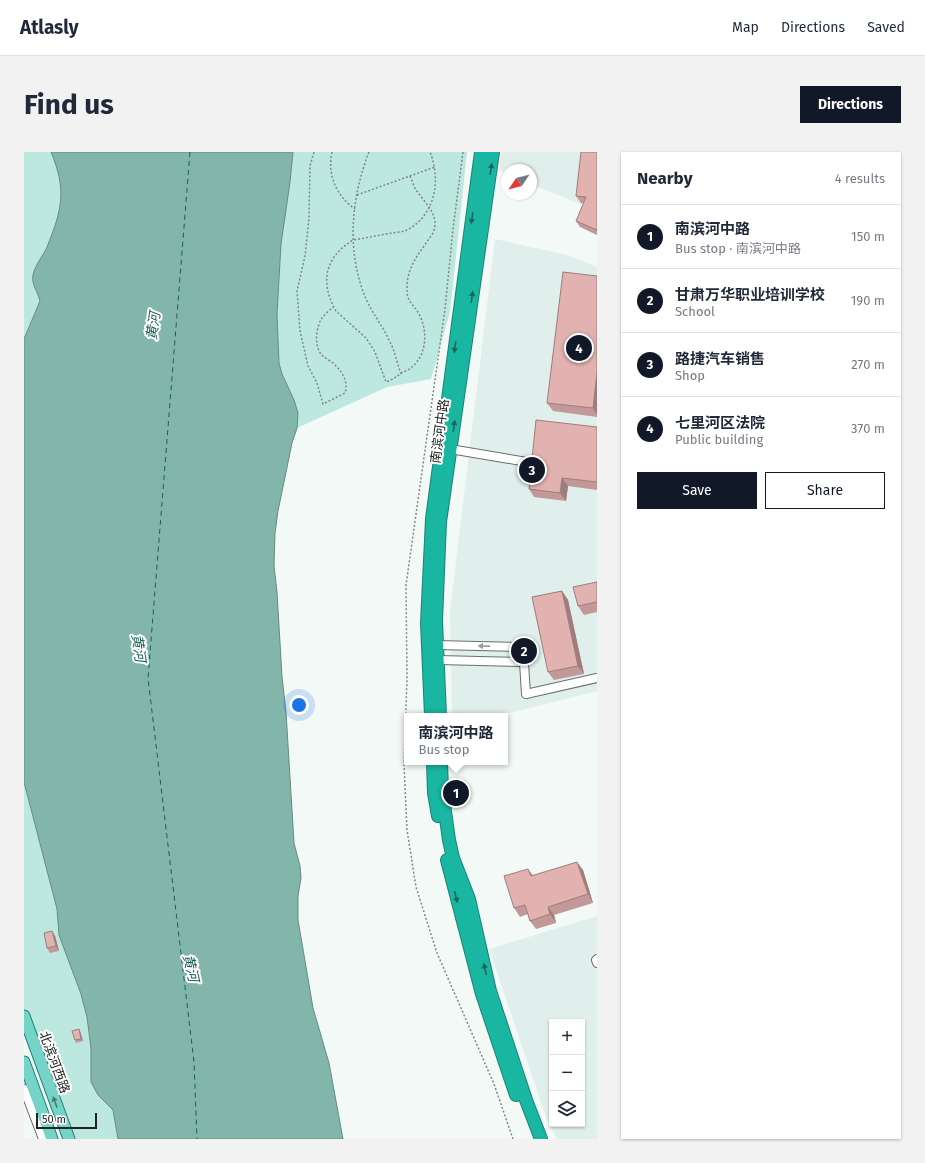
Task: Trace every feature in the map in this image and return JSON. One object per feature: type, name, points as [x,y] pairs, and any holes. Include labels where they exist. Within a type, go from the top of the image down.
[{"type":"highway","name":"南滨河中路","points":[[431,713],[427,623],[432,518],[481,152]]},
{"type":"highway","name":"南滨河中路","points":[[440,713],[436,621],[440,522],[493,152]]},
{"type":"highway","points":[[433,765],[434,793],[441,834],[482,994],[532,1139]]},
{"type":"highway","points":[[441,765],[442,790],[453,858],[469,899],[490,991],[526,1100],[541,1139]]},
{"type":"main road","name":"北滨河西路","points":[[24,1016],[69,1139]]},
{"type":"main road","points":[[25,1066],[52,1139]]},
{"type":"lane","points":[[450,449],[527,462]]},
{"type":"lane","points":[[436,644],[523,647],[526,694],[597,678]]},
{"type":"lane","points":[[438,660],[523,662]]},
{"type":"lane","points":[[597,959],[597,963]]},
{"type":"lane","points":[[24,1089],[43,1139]]},
{"type":"path","points":[[314,152],[310,166],[309,218],[305,256],[297,291],[300,331],[308,366],[323,404],[346,394],[347,386],[346,381],[336,366],[321,354],[317,340],[318,330],[322,318],[333,306]]},
{"type":"path","points":[[332,152],[330,160],[332,177],[338,192],[349,205],[355,209]]},
{"type":"path","points":[[370,152],[362,172],[356,195],[353,240],[357,267],[366,298],[391,342],[401,374]]},
{"type":"path","points":[[410,176],[415,187],[430,206],[436,228],[412,263],[407,276],[406,289],[409,302],[418,313],[424,326],[425,340],[423,351],[411,368],[394,380],[386,382],[375,352],[366,338],[336,311],[333,306],[329,298],[326,283],[327,272],[331,261],[338,252],[353,240],[407,230],[428,210],[430,206],[433,197],[435,186],[435,167],[430,152]]},
{"type":"path","points":[[356,195],[435,167]]},
{"type":"shaded area","points":[[24,152],[51,152],[59,178],[61,200],[56,222],[47,247],[35,268],[33,275],[34,285],[40,301],[24,339]]},
{"type":"shaded area","points":[[293,152],[467,152],[450,312],[431,379],[387,387],[297,428],[298,413],[279,363],[277,314],[281,244]]},
{"type":"shaded area","points":[[501,152],[597,152],[597,211],[537,186],[537,164],[501,164],[501,171],[499,170]]},
{"type":"shaded area","points":[[495,239],[567,255],[597,267],[597,691],[514,712],[452,713],[450,611]]},
{"type":"shaded area","points":[[24,782],[57,909],[59,935],[81,994],[87,1017],[91,1048],[91,1082],[113,1110],[118,1139],[68,1139],[24,1018]]},
{"type":"shaded area","points":[[597,916],[597,1139],[557,1139],[551,1127],[585,1127],[585,1019],[549,1019],[549,1123],[489,949]]},
{"type":"water","name":"黄河","points":[[51,152],[293,152],[281,244],[277,314],[279,363],[298,413],[297,428],[292,443],[278,511],[275,533],[274,566],[286,712],[294,843],[300,866],[301,878],[298,896],[298,920],[313,1008],[329,1063],[343,1139],[118,1139],[113,1110],[98,1095],[91,1082],[91,1048],[87,1017],[81,994],[59,935],[57,909],[24,782],[24,339],[40,301],[33,282],[34,271],[47,247],[56,222],[61,200],[59,178]]},
{"type":"building","points":[[581,152],[597,152],[597,230],[576,221],[586,197],[576,196]]},
{"type":"building","points":[[563,272],[597,276],[597,372],[593,408],[547,403]]},
{"type":"building","points":[[536,420],[597,427],[597,482],[562,478],[560,493],[529,489]]},
{"type":"building","points":[[597,582],[597,602],[578,606],[573,587]]},
{"type":"building","points":[[562,591],[578,666],[548,672],[532,597]]},
{"type":"building","points":[[577,862],[588,894],[548,907],[550,914],[530,921],[525,905],[514,908],[504,876],[528,869],[531,876]]},
{"type":"building","points":[[52,931],[56,946],[47,948],[44,933]]},
{"type":"building","points":[[79,1029],[81,1039],[75,1040],[72,1031]]},
{"type":"ferry route","points":[[190,152],[148,678],[194,1062],[197,1139]]},
{"type":"place","name":"七里河区法院","points":[[579,348]]},
{"type":"place","name":"路捷汽车销售","points":[[532,470]]},
{"type":"place","name":"甘肃万华职业培训学校","points":[[524,651]]},
{"type":"place","name":"南滨河中路","points":[[456,793]]}]
